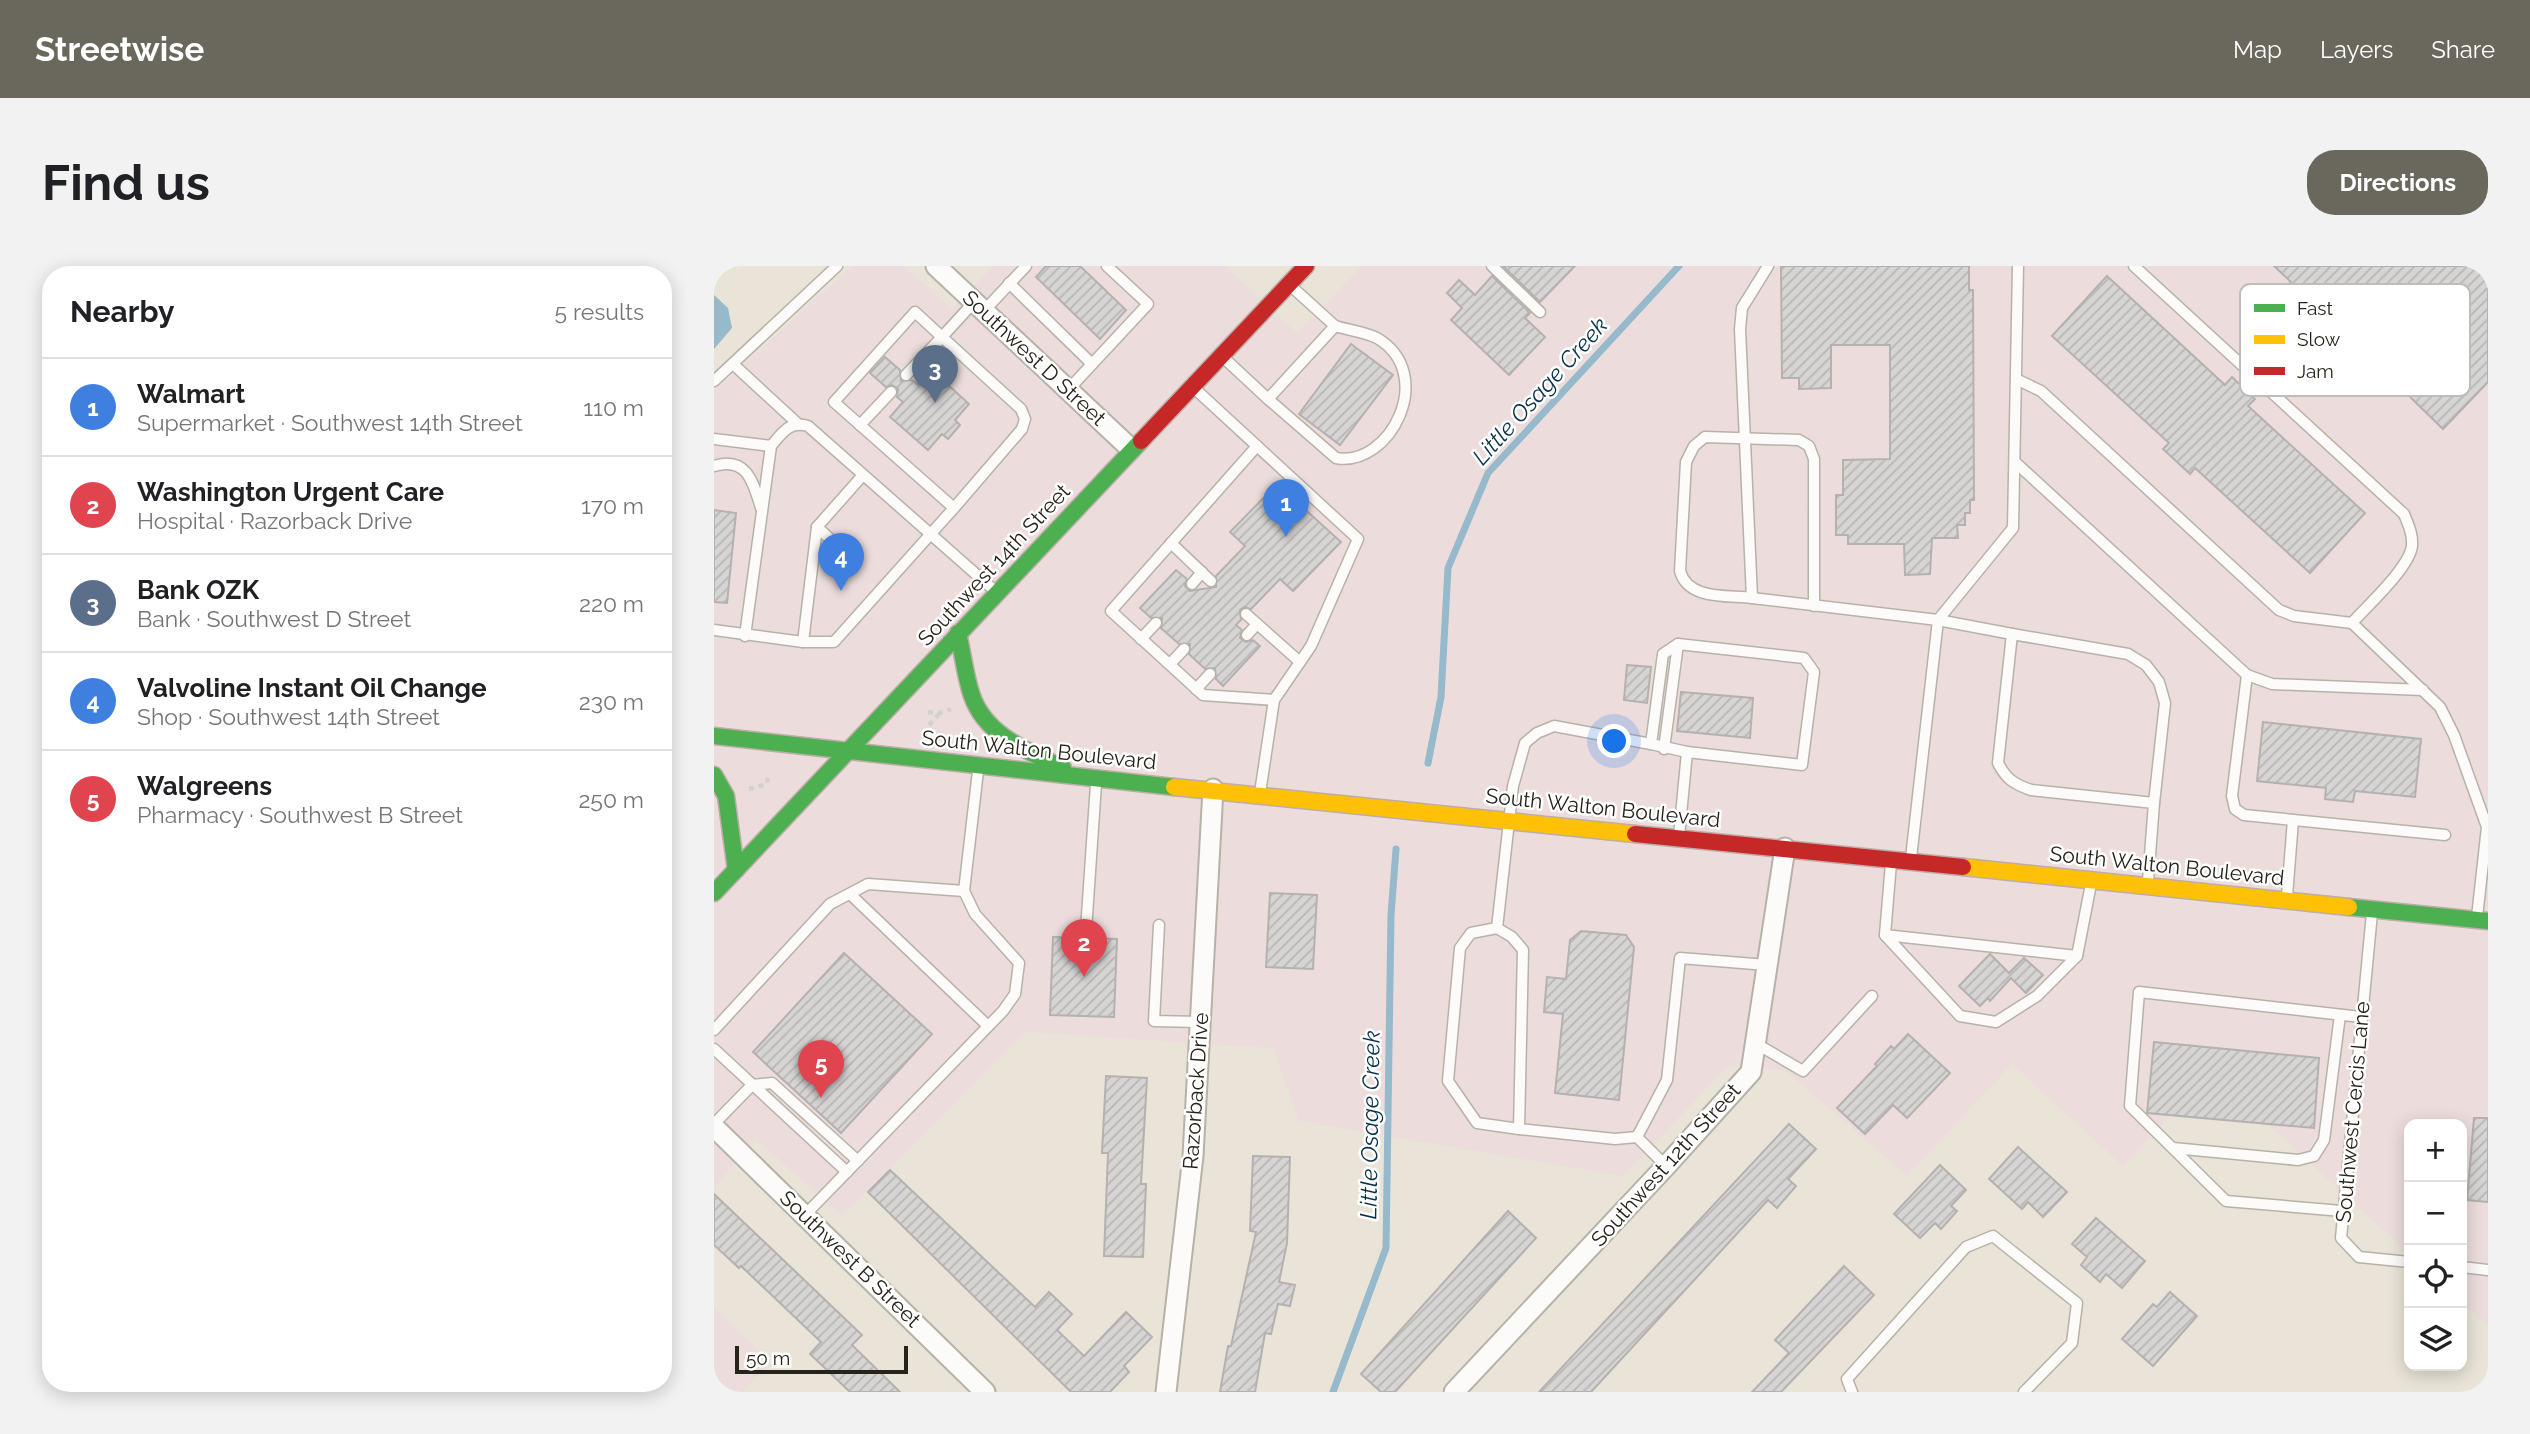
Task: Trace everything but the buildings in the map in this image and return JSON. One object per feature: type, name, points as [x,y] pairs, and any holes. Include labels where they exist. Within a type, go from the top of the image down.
[{"type":"main road","name":"Southwest 14th Street","points":[[714,893],[1306,266]]},
{"type":"main road","points":[[958,633],[974,701],[985,722],[1004,738],[1077,775]]},
{"type":"main road","name":"South Walton Boulevard","points":[[714,736],[979,767],[2482,920]]},
{"type":"main road","points":[[714,775],[726,796],[736,870]]},
{"type":"street","name":"Southwest D Street","points":[[936,266],[1131,449]]},
{"type":"street","name":"Razorback Drive","points":[[1166,1392],[1193,1156],[1213,789]]},
{"type":"street","name":"Southwest 12th Street","points":[[1454,1392],[1667,1166],[1751,1072],[1785,848]]},
{"type":"street","name":"Southwest B Street","points":[[714,1125],[985,1392]]},
{"type":"lane","points":[[714,381],[837,266]]},
{"type":"lane","points":[[906,376],[942,337],[1009,284],[1026,266]]},
{"type":"lane","points":[[1068,390],[1148,304],[1107,266]]},
{"type":"lane","points":[[1492,266],[1541,312]]},
{"type":"lane","points":[[1752,598],[1740,329],[1742,308],[1768,266]]},
{"type":"lane","points":[[1911,862],[1938,620],[2013,528],[2018,266]]},
{"type":"lane","points":[[2134,266],[2240,364]]},
{"type":"lane","points":[[1009,284],[1092,364]]},
{"type":"lane","points":[[1221,355],[1319,446],[1336,457],[1359,456],[1377,446],[1392,427],[1402,407],[1407,384],[1403,363],[1376,338],[1335,327],[1289,284]]},
{"type":"lane","points":[[714,630],[803,642],[834,642],[884,587],[930,533],[954,508],[1023,429],[1026,419],[1021,410],[915,313],[834,402],[954,508]]},
{"type":"lane","points":[[1268,399],[1335,327]]},
{"type":"lane","points":[[733,364],[797,423],[808,426],[997,593]]},
{"type":"lane","points":[[2016,379],[2041,391],[2279,610],[2294,617],[2352,623],[2440,707],[2454,735],[2487,827],[2482,920]]},
{"type":"lane","points":[[1192,386],[1358,539],[1311,646],[1274,700],[1260,794]]},
{"type":"lane","points":[[860,425],[891,392]]},
{"type":"lane","points":[[2275,396],[2403,514],[2411,530],[2412,545],[2408,559],[2352,623]]},
{"type":"lane","points":[[745,636],[771,446],[788,426],[797,423]]},
{"type":"lane","points":[[1815,606],[1814,459],[1809,446],[1799,440],[1705,437],[1694,446],[1686,462],[1680,572],[1683,582],[1692,591],[1815,606],[1938,620],[2128,654],[2146,664],[2159,682],[2165,703],[2148,885]]},
{"type":"lane","points":[[714,439],[771,446]]},
{"type":"lane","points":[[1257,446],[1111,611],[1203,695],[1274,700]]},
{"type":"lane","points":[[2015,462],[2247,676],[2272,684],[2423,690]]},
{"type":"lane","points":[[714,466],[731,463],[743,467],[751,478],[762,512]]},
{"type":"lane","points":[[803,642],[817,527],[863,475]]},
{"type":"lane","points":[[817,527],[841,550]]},
{"type":"lane","points":[[1171,543],[1212,581]]},
{"type":"lane","points":[[1192,584],[1202,572]]},
{"type":"lane","points":[[874,579],[884,587]]},
{"type":"lane","points":[[1247,614],[1300,662]]},
{"type":"lane","points":[[1141,639],[1156,623]]},
{"type":"lane","points":[[1247,635],[1257,624]]},
{"type":"lane","points":[[2012,634],[1998,763],[2004,775],[2015,785],[2031,790],[2154,803]]},
{"type":"lane","points":[[1664,749],[1678,644]]},
{"type":"lane","points":[[1497,928],[1513,786],[1525,743],[1537,733],[1554,726],[1651,744],[1664,749],[1802,765],[1814,672],[1804,658],[1678,644],[1663,654],[1651,744]]},
{"type":"lane","points":[[1170,664],[1184,649]]},
{"type":"lane","points":[[1196,689],[1210,674]]},
{"type":"lane","points":[[2247,676],[2232,796],[2235,809],[2244,815],[2445,835]]},
{"type":"lane","points":[[1679,837],[1688,752]]},
{"type":"lane","points":[[805,1215],[988,1026],[1015,994],[1019,963],[975,914],[964,891],[979,767]]},
{"type":"lane","points":[[1086,930],[1096,777]]},
{"type":"lane","points":[[2286,900],[2293,820]]},
{"type":"lane","points":[[1891,859],[1885,935],[1960,1016],[1996,1022],[2037,996],[2077,956],[2092,880]]},
{"type":"lane","points":[[714,1030],[830,904],[868,884],[964,891]]},
{"type":"lane","points":[[850,894],[988,1026]]},
{"type":"lane","name":"Southwest Cercis Lane","points":[[2372,909],[2341,1238],[2348,1249],[2359,1257],[2404,1262]]},
{"type":"lane","points":[[1159,925],[1154,1021],[1200,1022]]},
{"type":"lane","points":[[1519,1129],[1523,950],[1512,937],[1497,928],[1471,933],[1460,948],[1448,1081],[1477,1123],[1519,1129],[1615,1139],[1637,1137],[1667,1166]]},
{"type":"lane","points":[[1885,935],[2077,956]]},
{"type":"lane","points":[[1637,1137],[1667,1080],[1680,958],[1767,965]]},
{"type":"lane","points":[[2342,1212],[2226,1200],[2130,1106],[2139,992],[2361,1017]]},
{"type":"lane","points":[[1755,1043],[1803,1071],[1872,996]]},
{"type":"lane","points":[[2173,1148],[2298,1160],[2314,1156],[2324,1140],[2340,1015]]},
{"type":"lane","points":[[714,1049],[847,1172]]},
{"type":"lane","points":[[714,1125],[752,1085],[772,1083],[858,1161]]},
{"type":"lane","points":[[1852,1392],[1847,1379],[1966,1247],[1993,1236],[2077,1303],[2072,1343],[2024,1392]]},
{"type":"lane","points":[[2467,1268],[2488,1270]]},
{"type":"path","points":[[928,712],[940,713],[929,725]]},
{"type":"path","points":[[767,784],[768,775]]},
{"type":"path","points":[[740,792],[767,784],[774,785]]},
{"type":"shaded area","points":[[852,266],[904,266],[952,309],[993,266],[1225,266],[1297,333],[1362,266],[2488,266],[2488,1326],[2467,1307],[2467,1119],[2404,1119],[2404,1249],[2211,1072],[2123,1166],[2012,1064],[1907,1176],[1786,1071],[1729,1065],[1623,1176],[1299,1121],[1273,1048],[1025,1032],[842,1216],[756,1139],[714,1188],[714,380],[726,381]]},
{"type":"shaded area","points":[[714,1307],[771,1363],[743,1392],[714,1392]]},
{"type":"water","points":[[714,295],[728,308],[732,328],[714,349]]},
{"type":"waterway","name":"Little Osage Creek","points":[[1428,763],[1441,697],[1448,568],[1488,473],[1679,266]]},
{"type":"waterway","name":"Little Osage Creek","points":[[1333,1392],[1386,1248],[1391,915],[1396,849]]},
{"type":"traffic: fast","points":[[714,893],[1141,441]]},
{"type":"traffic: fast","points":[[958,633],[972,696],[987,722],[1010,741],[1063,768]]},
{"type":"traffic: fast","points":[[714,736],[1174,787]]},
{"type":"traffic: fast","points":[[714,775],[726,796],[736,870]]},
{"type":"traffic: fast","points":[[2349,907],[2488,921]]},
{"type":"traffic: slow","points":[[1174,787],[1635,834]]},
{"type":"traffic: slow","points":[[1963,867],[2349,907]]},
{"type":"traffic: jam","points":[[1141,441],[1306,266]]},
{"type":"traffic: jam","points":[[1635,834],[1963,867]]},
{"type":"place","name":"Bank OZK","points":[[935,403]]},
{"type":"place","name":"Walmart","points":[[1286,537]]},
{"type":"place","name":"Valvoline Instant Oil Change","points":[[841,591]]},
{"type":"place","name":"Washington Urgent Care","points":[[1084,977]]},
{"type":"place","name":"Walgreens","points":[[821,1098]]}]
